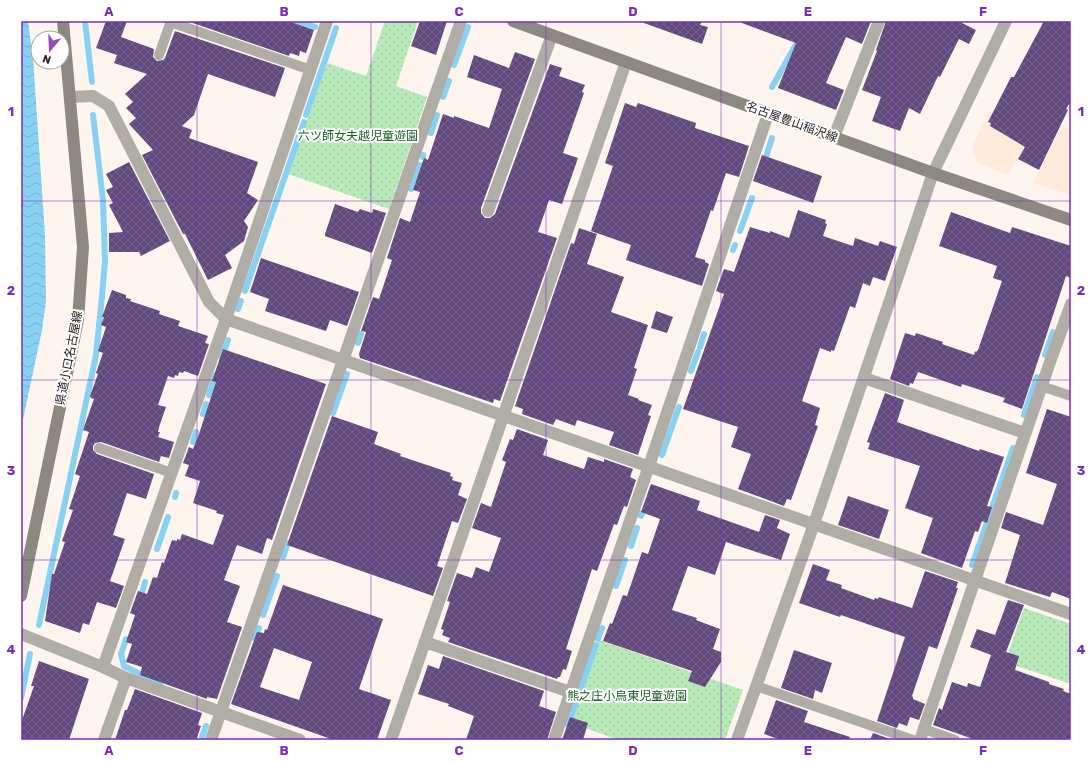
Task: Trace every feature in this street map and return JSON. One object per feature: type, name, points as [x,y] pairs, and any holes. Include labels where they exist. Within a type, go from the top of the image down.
[{"type":"main road","name":"県道小口名古屋線","points":[[21,596],[78,320],[83,247],[71,97],[63,21]]},
{"type":"main road","name":"名古屋豊山稲沢線","points":[[521,22],[552,35],[768,114],[933,173],[1071,220]]},
{"type":"street","points":[[103,666],[226,319],[328,21]]},
{"type":"street","points":[[211,740],[461,21]]},
{"type":"street","points":[[834,137],[879,21]]},
{"type":"street","points":[[737,740],[814,524],[933,173],[1006,21]]},
{"type":"street","points":[[488,211],[552,35]]},
{"type":"street","points":[[391,740],[502,416],[626,62]]},
{"type":"street","points":[[71,97],[93,96],[109,106],[209,302],[226,319],[1071,614]]},
{"type":"street","points":[[554,740],[768,114]]},
{"type":"street","points":[[922,735],[1041,386],[1071,304]]},
{"type":"street","points":[[864,378],[1025,434]]},
{"type":"street","points":[[21,634],[103,666],[126,678],[300,740]]},
{"type":"street","points":[[425,642],[570,692]]},
{"type":"street","points":[[104,740],[126,678]]},
{"type":"lane","points":[[159,55],[170,22],[311,70]]},
{"type":"lane","points":[[1041,386],[1071,396]]},
{"type":"lane","points":[[99,448],[172,473]]},
{"type":"lane","points":[[756,686],[913,740]]},
{"type":"lane","points":[[922,735],[955,740]]},
{"type":"shaded area","points":[[989,111],[1031,133],[1008,175],[978,163],[972,148]]},
{"type":"shaded area","points":[[1063,126],[1071,131],[1071,195],[1033,183]]},
{"type":"green space","name":"六ツ師女夫越児童遊園","points":[[385,21],[418,21],[396,86],[427,97],[389,209],[288,174],[327,63],[366,76]]},
{"type":"green space","points":[[1024,608],[1071,624],[1071,684],[1005,662]]},
{"type":"green space","name":"熊之庄小烏東児童遊園","points":[[599,640],[743,690],[725,740],[619,740],[571,723]]},
{"type":"water","points":[[21,21],[28,21],[30,36],[30,70],[34,70],[45,235],[46,301],[42,330],[21,429]]},
{"type":"building","points":[[106,21],[127,21],[121,37],[154,49],[153,57],[157,61],[165,58],[175,31],[285,68],[275,97],[208,74],[194,115],[182,126],[192,130],[189,138],[258,162],[247,193],[258,200],[244,221],[248,227],[244,241],[225,255],[232,268],[208,280],[142,155],[153,150],[129,124],[136,118],[126,108],[133,102],[125,94],[147,74],[114,63],[117,55],[96,48]]},
{"type":"building","points":[[187,21],[288,21],[314,30],[306,53],[300,51],[299,56],[290,53],[289,56]]},
{"type":"building","points":[[420,21],[447,21],[436,55],[411,46]]},
{"type":"building","points":[[644,21],[702,21],[700,25],[708,27],[702,44],[644,23]]},
{"type":"building","points":[[742,21],[871,21],[862,44],[846,37],[826,83],[844,90],[836,110],[778,88],[796,43],[742,23]]},
{"type":"building","points":[[886,21],[958,21],[976,30],[969,44],[959,39],[940,77],[938,76],[920,114],[909,108],[900,131],[872,121],[881,97],[862,90],[877,51],[876,50]]},
{"type":"building","points":[[1044,21],[1071,21],[1071,101],[1039,170],[1018,159],[1025,147],[990,126],[991,123],[988,122],[1011,77],[1014,77]]},
{"type":"building","points":[[515,52],[535,59],[481,208],[481,213],[485,218],[490,218],[495,214],[550,64],[562,68],[559,76],[585,85],[582,92],[584,93],[563,153],[578,158],[562,204],[549,200],[538,232],[557,238],[500,401],[494,399],[493,403],[360,358],[359,354],[366,332],[361,331],[373,297],[379,299],[392,260],[387,258],[400,218],[410,222],[420,192],[413,190],[424,158],[428,160],[443,114],[454,118],[454,116],[489,128],[502,89],[467,77],[474,55],[509,68]]},
{"type":"building","points":[[625,103],[636,107],[638,103],[696,123],[695,128],[749,146],[739,177],[726,173],[713,211],[711,210],[695,257],[705,260],[705,262],[709,264],[702,286],[626,260],[631,245],[591,231],[613,166],[605,163]]},
{"type":"building","points":[[762,155],[822,176],[813,203],[753,181]]},
{"type":"building","points":[[129,162],[170,241],[141,256],[139,252],[109,252],[109,233],[123,232],[109,205],[113,203],[106,190],[113,187],[106,174]]},
{"type":"building","points":[[335,204],[358,212],[360,209],[372,213],[373,209],[386,213],[372,253],[325,236]]},
{"type":"building","points":[[798,210],[826,220],[825,223],[827,224],[823,236],[853,246],[855,238],[878,246],[880,241],[897,247],[885,281],[873,277],[870,286],[863,283],[855,308],[850,306],[834,351],[831,350],[831,352],[820,348],[802,401],[820,408],[815,425],[818,426],[791,500],[787,499],[784,506],[738,489],[751,454],[731,447],[738,427],[683,409],[724,294],[716,291],[724,269],[734,272],[750,227],[770,233],[770,231],[789,238]]},
{"type":"building","points":[[951,212],[1010,233],[1012,227],[1071,246],[1071,278],[1066,276],[1022,409],[1003,402],[1005,398],[962,384],[961,387],[918,372],[913,384],[910,383],[909,386],[890,379],[905,333],[915,336],[916,333],[974,355],[975,351],[976,352],[978,350],[1002,281],[993,278],[997,266],[939,246]]},
{"type":"building","points":[[579,228],[597,234],[587,264],[624,277],[611,312],[648,325],[634,368],[637,369],[628,395],[652,405],[648,415],[651,416],[638,455],[609,445],[614,432],[577,420],[575,426],[556,419],[553,425],[522,414],[523,409],[515,406],[571,243],[574,244]]},
{"type":"building","points":[[261,258],[359,292],[347,326],[330,320],[326,331],[265,311],[269,299],[250,292]]},
{"type":"building","points":[[112,290],[126,295],[126,298],[131,299],[130,301],[160,311],[159,314],[180,321],[178,326],[208,336],[205,343],[209,344],[198,376],[184,371],[183,373],[179,372],[178,376],[175,375],[174,378],[168,376],[158,405],[166,407],[159,427],[158,432],[160,432],[158,437],[174,442],[169,458],[161,456],[159,462],[101,442],[95,443],[93,446],[93,450],[97,454],[154,474],[146,499],[127,493],[113,535],[125,539],[110,581],[124,586],[116,608],[97,602],[89,625],[83,623],[80,633],[45,621],[52,574],[54,574],[65,542],[62,541],[73,510],[69,509],[80,476],[75,474],[89,432],[83,430],[94,399],[90,396],[98,374],[96,373],[103,353],[98,351],[106,327],[101,325],[104,317],[102,317]]},
{"type":"building","points":[[656,311],[673,317],[667,333],[651,328]]},
{"type":"building","points":[[223,349],[326,384],[272,540],[267,538],[262,554],[237,545],[224,580],[240,586],[227,622],[242,627],[217,699],[207,697],[207,699],[140,675],[142,667],[126,662],[132,644],[126,642],[135,615],[130,613],[138,591],[147,594],[153,577],[157,578],[162,562],[164,563],[172,540],[180,540],[182,534],[213,545],[224,515],[216,513],[217,511],[193,503],[200,481],[185,476],[189,465],[183,463],[189,447],[193,449],[199,434],[216,382],[212,381]]},
{"type":"building","points":[[885,393],[904,400],[897,422],[979,451],[980,449],[1004,457],[987,506],[992,507],[987,523],[982,521],[978,532],[975,531],[962,568],[921,553],[933,518],[905,508],[920,466],[868,449],[870,443],[867,442]]},
{"type":"building","points":[[1047,409],[1071,417],[1071,599],[1052,592],[1050,597],[1005,583],[1020,535],[1001,528],[1006,512],[1043,525],[1057,484],[1026,473]]},
{"type":"building","points":[[332,416],[378,432],[374,444],[401,454],[400,456],[451,473],[450,476],[453,477],[452,480],[462,483],[458,495],[467,499],[458,523],[452,521],[437,566],[443,568],[433,596],[287,545]]},
{"type":"building","points":[[517,429],[548,440],[543,455],[584,469],[588,457],[604,462],[604,459],[633,469],[630,477],[636,480],[627,507],[624,506],[617,525],[614,524],[597,571],[592,569],[566,649],[572,651],[566,670],[563,669],[560,677],[557,679],[448,642],[450,638],[442,635],[444,630],[441,629],[450,602],[447,601],[457,573],[472,578],[476,567],[489,572],[501,538],[472,528],[481,503],[491,507],[506,462],[502,460],[510,439],[513,440]]},
{"type":"building","points":[[651,484],[700,501],[697,510],[759,532],[765,515],[780,520],[777,528],[790,534],[781,560],[726,542],[715,575],[688,566],[672,610],[697,618],[696,620],[720,629],[713,649],[721,652],[721,662],[705,687],[688,681],[692,671],[603,641],[610,623],[612,624],[623,595],[627,596],[642,552],[648,554],[660,519],[641,512]]},
{"type":"building","points":[[848,496],[889,510],[879,539],[838,525]]},
{"type":"building","points":[[813,564],[830,570],[826,580],[842,585],[841,588],[874,600],[875,598],[878,599],[879,597],[912,608],[925,571],[958,582],[956,588],[958,588],[937,649],[929,646],[912,696],[913,699],[925,704],[919,720],[910,717],[907,726],[899,723],[897,728],[877,721],[905,637],[841,615],[840,617],[799,603]]},
{"type":"building","points":[[283,585],[383,619],[359,689],[391,700],[377,740],[334,740],[231,704],[257,632],[264,633],[265,629],[267,630]],"holes":[[[274,648],[312,662],[299,700],[260,687]]]},
{"type":"building","points":[[1008,600],[1024,605],[1006,652],[1019,656],[1015,670],[1049,682],[1049,684],[1064,689],[1063,691],[1071,694],[1071,740],[976,740],[933,725],[939,708],[942,710],[952,682],[967,687],[968,683],[980,687],[991,655],[970,647],[977,629],[995,635]]},
{"type":"building","points":[[794,650],[832,663],[822,693],[815,690],[813,699],[781,688]]},
{"type":"building","points":[[443,656],[544,691],[539,706],[556,712],[547,740],[466,740],[474,716],[448,706],[449,704],[418,694],[428,665],[439,669]]},
{"type":"building","points":[[39,661],[89,679],[69,740],[21,740],[21,723],[34,686],[31,686]]},
{"type":"building","points":[[135,689],[202,713],[198,725],[201,726],[196,740],[115,740],[125,710],[127,710]]},
{"type":"building","points":[[776,700],[808,711],[804,722],[850,737],[849,740],[781,740],[764,734]]},
{"type":"building","points":[[570,717],[588,723],[583,740],[562,740]]},
{"type":"building","points":[[873,733],[893,740],[870,740]]},
{"type":"waterway","points":[[85,21],[92,82]]},
{"type":"waterway","points":[[297,21],[315,27]]},
{"type":"waterway","points":[[454,65],[468,27]]},
{"type":"waterway","points":[[306,115],[336,28]]},
{"type":"waterway","points":[[772,87],[799,39]]},
{"type":"waterway","points":[[443,97],[449,81]]},
{"type":"waterway","points":[[39,625],[96,355],[105,261],[103,200],[93,115]]},
{"type":"waterway","points":[[431,133],[437,115]]},
{"type":"waterway","points":[[245,291],[304,122]]},
{"type":"waterway","points":[[764,163],[772,138]]},
{"type":"waterway","points":[[411,189],[420,165]]},
{"type":"waterway","points":[[740,231],[752,198]]},
{"type":"waterway","points":[[733,250],[735,245]]},
{"type":"waterway","points":[[238,309],[241,301]]},
{"type":"waterway","points":[[1045,355],[1053,332]]},
{"type":"waterway","points":[[358,343],[361,334]]},
{"type":"waterway","points":[[700,347],[704,334]]},
{"type":"waterway","points":[[222,357],[228,340]]},
{"type":"waterway","points":[[691,371],[698,352]]},
{"type":"waterway","points":[[333,413],[347,374]]},
{"type":"waterway","points":[[209,395],[216,375]]},
{"type":"waterway","points":[[1024,415],[1037,377]]},
{"type":"waterway","points":[[203,414],[206,404]]},
{"type":"waterway","points":[[662,455],[679,407]]},
{"type":"waterway","points":[[193,442],[196,432]]},
{"type":"waterway","points":[[972,565],[1013,448]]},
{"type":"waterway","points":[[175,497],[176,493]]},
{"type":"waterway","points":[[157,549],[168,517]]},
{"type":"waterway","points":[[631,546],[637,528]]},
{"type":"waterway","points":[[283,557],[288,543]]},
{"type":"waterway","points":[[616,586],[625,560]]},
{"type":"waterway","points":[[263,615],[277,576]]},
{"type":"waterway","points":[[142,593],[145,582]]},
{"type":"waterway","points":[[255,639],[259,628]]},
{"type":"waterway","points":[[598,639],[602,628]]},
{"type":"waterway","points":[[126,639],[121,654],[124,666],[160,684]]},
{"type":"waterway","points":[[568,725],[596,645]]},
{"type":"waterway","points":[[21,698],[30,654]]},
{"type":"waterway","points":[[201,740],[206,726]]}]
